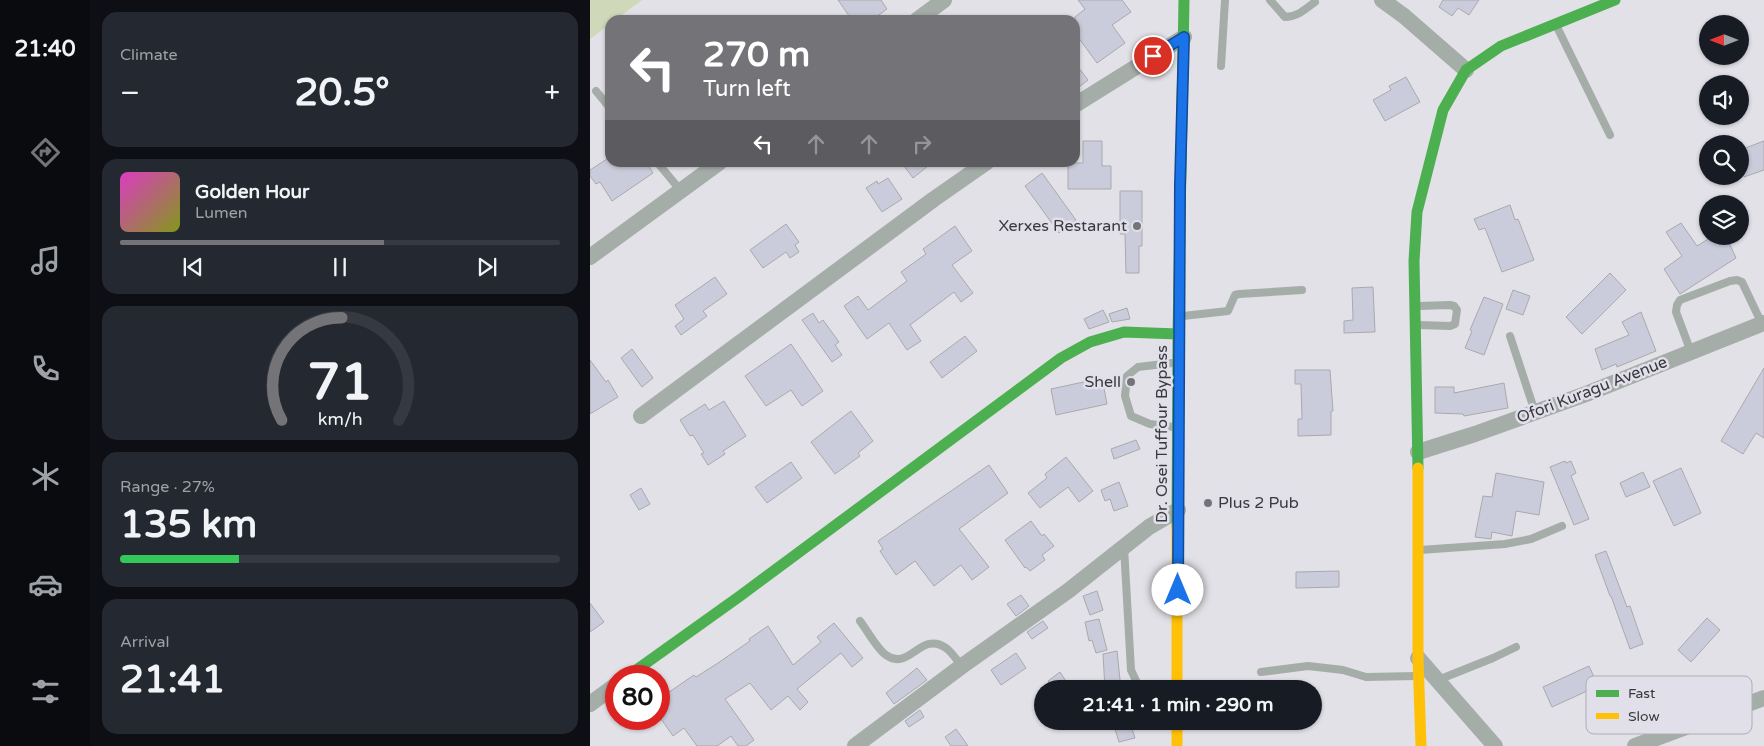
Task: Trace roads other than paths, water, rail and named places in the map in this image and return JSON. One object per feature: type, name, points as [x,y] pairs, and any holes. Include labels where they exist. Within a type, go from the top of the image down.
[{"type":"main road","name":"Dr. Osei Tuffour Bypass","points":[[1178,680],[1178,316],[1184,0]]},
{"type":"main road","points":[[1421,746],[1418,676],[1418,452],[1414,261],[1417,212],[1442,110],[1466,70],[1501,46],[1615,0]]},
{"type":"main road","points":[[643,665],[748,590],[1061,358],[1090,342],[1124,332],[1178,334]]},
{"type":"main road","points":[[1178,730],[1178,746]]},
{"type":"street","points":[[924,15],[944,0]]},
{"type":"street","points":[[1382,0],[1404,16],[1466,70]]},
{"type":"street","points":[[1080,101],[1184,37]]},
{"type":"street","points":[[590,257],[713,167]]},
{"type":"street","points":[[641,416],[980,167]]},
{"type":"street","name":"Ofori Kuragu Avenue","points":[[1418,452],[1475,434],[1586,394],[1763,323]]},
{"type":"street","points":[[863,744],[962,666],[1068,591],[1149,527],[1178,510]]},
{"type":"street","points":[[1418,658],[1495,746]]},
{"type":"street","points":[[590,704],[605,693]]},
{"type":"street","points":[[1752,702],[1764,698]]},
{"type":"street","points":[[1635,746],[1667,734]]},
{"type":"lane","points":[[1221,66],[1225,0]]},
{"type":"lane","points":[[1270,0],[1285,17],[1298,15],[1315,2]]},
{"type":"lane","points":[[1556,24],[1610,135]]},
{"type":"lane","points":[[596,91],[605,102]]},
{"type":"lane","points":[[661,167],[681,191]]},
{"type":"lane","points":[[1691,352],[1676,312],[1677,304],[1680,300],[1730,280],[1737,280],[1742,282],[1763,323]]},
{"type":"lane","points":[[1178,316],[1228,311],[1239,294],[1302,290]]},
{"type":"lane","points":[[1415,306],[1450,305],[1454,306],[1457,310],[1455,324],[1450,326],[1416,325]]},
{"type":"lane","points":[[1510,336],[1535,412]]},
{"type":"lane","points":[[1178,362],[1138,367],[1127,376],[1125,396],[1132,416],[1150,424],[1178,428]]},
{"type":"lane","points":[[1418,550],[1505,544],[1531,539],[1562,526]]},
{"type":"lane","points":[[1124,547],[1132,670],[1136,680]]},
{"type":"lane","points":[[860,621],[885,654],[896,660],[906,658],[920,646],[934,643],[947,648],[962,666]]},
{"type":"lane","points":[[1438,680],[1493,658],[1516,646]]},
{"type":"lane","points":[[1261,672],[1308,666],[1343,670],[1366,677],[1418,676]]},
{"type":"place","name":"Xerxes Restarant","points":[[1137,226]]},
{"type":"place","name":"Shell","points":[[1131,382]]},
{"type":"place","name":"Plus 2 Pub","points":[[1208,503]]}]
